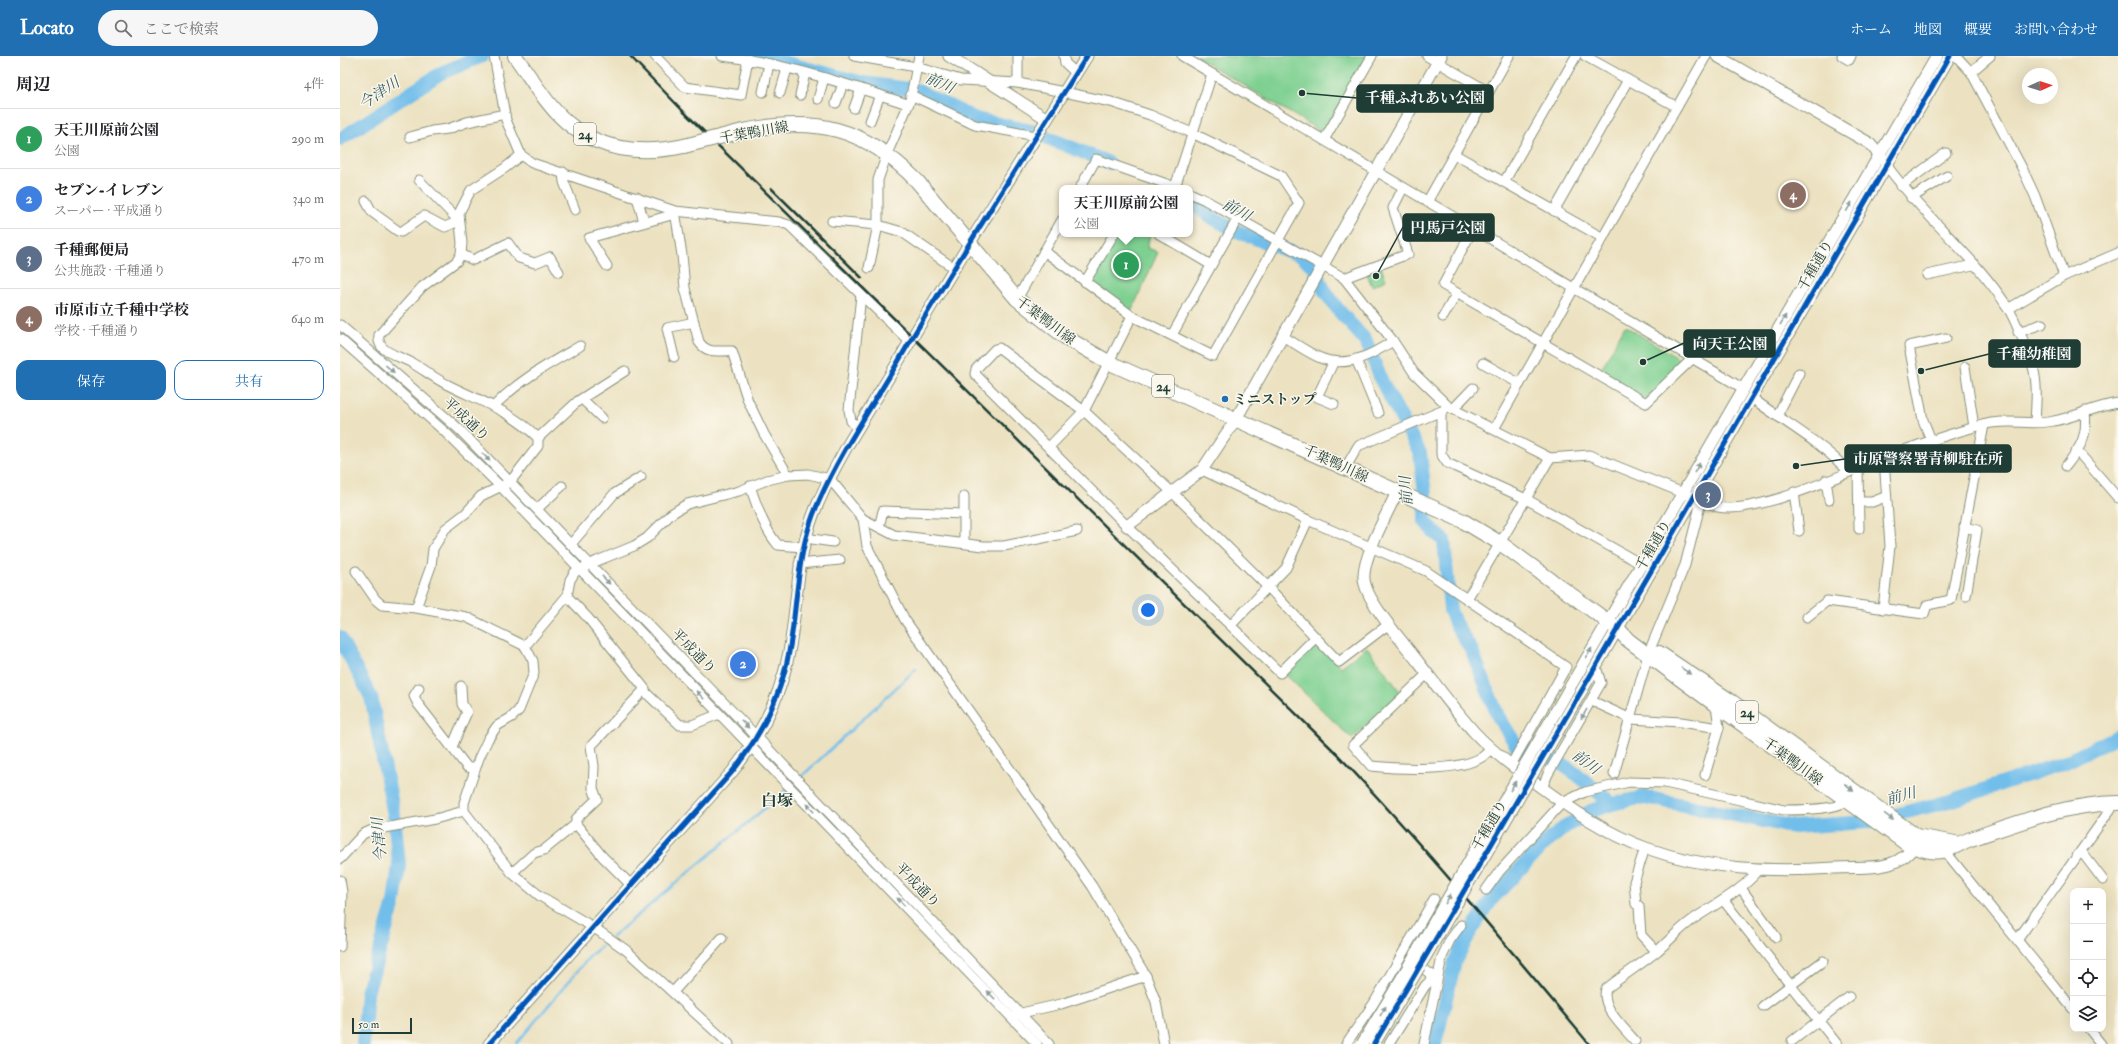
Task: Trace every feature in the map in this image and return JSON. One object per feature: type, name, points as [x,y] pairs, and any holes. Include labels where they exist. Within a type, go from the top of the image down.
[{"type":"main road","name":"千葉鴨川線","points":[[516,57],[557,113],[571,125],[598,141],[629,151],[664,150],[743,131],[780,125],[820,126],[865,140],[887,154],[917,181],[968,244],[1017,299],[1065,337],[1110,362],[1463,521],[1500,543],[1613,625],[1632,633],[1650,651],[1716,705],[1892,834],[1914,839],[1946,851],[1960,843],[2049,812],[2079,805],[2117,803]]},
{"type":"main road","name":"千葉鴨川線","points":[[1650,651],[1732,702],[1870,804],[1914,839],[1960,843]]},
{"type":"street","points":[[655,56],[685,87],[742,95],[748,59]]},
{"type":"street","points":[[722,56],[748,59],[805,73],[908,104]]},
{"type":"street","points":[[854,56],[916,67],[961,80],[1018,83],[1111,102],[1150,115],[1192,132],[1282,176],[1299,203],[1213,356],[1132,316],[1044,251]]},
{"type":"street","points":[[869,268],[878,225],[878,180],[908,104],[919,56]]},
{"type":"street","points":[[949,56],[1047,119]]},
{"type":"street","points":[[1018,56],[1018,83]]},
{"type":"street","points":[[1064,56],[1065,63],[1076,73]]},
{"type":"street","points":[[489,1044],[732,772],[751,746],[770,710],[784,673],[793,626],[799,564],[804,542],[811,519],[830,479],[968,244],[1087,56]]},
{"type":"street","points":[[1182,56],[1744,389]]},
{"type":"street","points":[[1324,140],[1372,56]]},
{"type":"street","points":[[1427,56],[1439,59],[1489,92]]},
{"type":"street","points":[[1427,202],[1509,56]]},
{"type":"street","points":[[1504,182],[1576,56]]},
{"type":"street","points":[[1585,56],[1677,107]]},
{"type":"street","points":[[1494,429],[1706,56]]},
{"type":"street","points":[[1717,56],[1869,143],[1880,154],[1901,186],[1973,265],[2008,309],[2033,368],[2036,399],[2035,422]]},
{"type":"street","points":[[1842,56],[1849,60],[1851,56]]},
{"type":"street","name":"千種通り","points":[[1374,1044],[1596,666],[1641,564],[1937,56]]},
{"type":"street","name":"千種通り","points":[[1362,1044],[1397,987],[1570,687],[1698,499],[1752,398],[1950,56]]},
{"type":"street","points":[[1956,56],[1971,72],[2035,196],[2064,276]]},
{"type":"street","points":[[1971,72],[1990,56]]},
{"type":"street","points":[[494,58],[505,114],[521,154],[532,163],[637,197],[675,212],[779,222],[789,225],[910,342]]},
{"type":"street","points":[[1127,526],[1202,470],[1236,419],[1439,59]]},
{"type":"street","points":[[763,92],[769,64]]},
{"type":"street","points":[[780,93],[787,69]]},
{"type":"street","points":[[800,94],[805,73]]},
{"type":"street","points":[[1177,185],[1192,132],[1212,74]]},
{"type":"street","points":[[818,99],[824,78]]},
{"type":"street","points":[[1554,210],[1628,80]]},
{"type":"street","points":[[836,103],[843,84]]},
{"type":"street","points":[[854,108],[861,89]]},
{"type":"street","points":[[911,94],[975,125],[1036,136]]},
{"type":"street","points":[[870,121],[880,95]]},
{"type":"street","points":[[410,137],[505,114]]},
{"type":"street","points":[[1901,186],[1946,153]]},
{"type":"street","points":[[416,608],[431,566],[433,549],[445,529],[466,513],[481,496],[510,482],[538,446],[538,438],[528,427],[494,406],[447,384],[411,362],[387,351],[380,344],[379,336],[417,292],[457,261],[461,254],[462,243],[459,213],[463,201],[471,190],[505,168],[521,154]]},
{"type":"street","points":[[1454,154],[1602,238]]},
{"type":"street","points":[[1082,185],[1096,159],[1170,185]]},
{"type":"street","points":[[563,172],[564,182],[575,210]]},
{"type":"street","points":[[1911,198],[1947,176]]},
{"type":"street","points":[[419,180],[459,221]]},
{"type":"street","points":[[1344,278],[1408,254],[1393,208],[1403,188]]},
{"type":"street","points":[[1193,195],[1238,218],[1344,278],[1393,341],[1414,373],[1451,408],[1550,458],[1589,455],[1698,499],[1728,509],[1744,508],[1764,503],[1932,440],[1984,425],[2001,422],[2054,422],[2102,405],[2118,403]]},
{"type":"street","points":[[637,197],[644,222]]},
{"type":"street","points":[[366,201],[372,212],[401,232],[424,216],[445,227],[459,221]]},
{"type":"street","points":[[607,266],[589,238],[675,212]]},
{"type":"street","points":[[675,212],[686,288],[699,342],[704,349],[711,351],[732,351],[748,401],[764,434],[788,474]]},
{"type":"street","points":[[1172,335],[1238,218]]},
{"type":"street","points":[[832,221],[878,225],[902,232],[954,268]]},
{"type":"street","points":[[1017,299],[1059,225]]},
{"type":"street","points":[[1474,229],[1443,285],[1646,403],[1692,359]]},
{"type":"street","points":[[1086,282],[1112,237]]},
{"type":"street","points":[[1164,237],[1211,265]]},
{"type":"street","points":[[461,254],[473,260],[508,243],[519,258],[535,263],[550,257],[559,272]]},
{"type":"street","points":[[2008,309],[2064,276],[2118,253]]},
{"type":"street","points":[[1927,275],[1973,265]]},
{"type":"street","points":[[1443,317],[1457,293]]},
{"type":"street","points":[[858,429],[851,421],[849,410],[861,295]]},
{"type":"street","points":[[1049,447],[1084,411],[1132,316]]},
{"type":"street","points":[[674,357],[667,328],[694,322]]},
{"type":"street","name":"平成通り","points":[[340,324],[460,430],[757,736],[1022,1013],[1049,1044]]},
{"type":"street","points":[[2018,332],[2042,324]]},
{"type":"street","points":[[1282,336],[1323,359],[1334,361],[1356,359],[1376,352],[1393,341]]},
{"type":"street","points":[[1932,440],[1923,420],[1909,346],[1946,338]]},
{"type":"street","name":"平成通り","points":[[340,339],[445,432],[500,486],[1037,1044]]},
{"type":"street","points":[[365,361],[380,344]]},
{"type":"street","points":[[494,406],[508,391],[528,376],[580,346]]},
{"type":"street","points":[[1315,638],[1280,673],[1127,526],[975,374],[976,369],[996,349],[999,348],[1084,411],[1173,493],[1268,587],[1339,662],[1389,624]]},
{"type":"street","points":[[1356,359],[1378,412]]},
{"type":"street","points":[[1334,361],[1317,397],[1334,404]]},
{"type":"street","points":[[1483,363],[1520,384]]},
{"type":"street","points":[[1965,367],[1974,428]]},
{"type":"street","points":[[538,438],[582,398],[625,370]]},
{"type":"street","points":[[1777,416],[1799,373]]},
{"type":"street","points":[[1346,467],[1358,446],[1451,408],[1473,388]]},
{"type":"street","points":[[582,398],[602,418]]},
{"type":"street","points":[[1752,398],[1826,448],[1849,472]]},
{"type":"street","points":[[2066,466],[2078,452],[2087,426],[2086,411]]},
{"type":"street","points":[[1441,412],[1441,454],[1447,463],[1526,499],[1641,564]]},
{"type":"street","points":[[1806,617],[1827,601],[1924,614],[1927,605],[1951,600],[1984,425]]},
{"type":"street","points":[[2078,452],[2118,498]]},
{"type":"street","points":[[1467,599],[1550,458]]},
{"type":"street","points":[[1883,609],[1890,546],[1885,497],[1884,458]]},
{"type":"street","points":[[1858,468],[1859,530]]},
{"type":"street","points":[[1202,470],[1308,520],[1373,546],[1426,571],[1566,667],[1511,765]]},
{"type":"street","points":[[525,646],[567,596],[570,580],[575,572],[590,564],[634,546],[648,538],[671,514],[687,504],[788,474],[808,474],[830,479],[862,518],[894,535],[983,546],[1004,546],[1077,531]]},
{"type":"street","points":[[571,544],[614,494],[641,477]]},
{"type":"street","points":[[1826,480],[1829,500]]},
{"type":"street","points":[[537,509],[562,486]]},
{"type":"street","points":[[750,486],[758,508],[773,540],[778,545],[804,542],[833,542]]},
{"type":"street","points":[[1397,492],[1366,562],[1364,581],[1370,597],[1427,674],[1475,733],[1511,765],[1562,803],[1604,828],[1646,848],[1708,864],[1759,870],[1812,869],[1892,864],[1903,859],[1914,839]]},
{"type":"street","points":[[1794,492],[1799,531]]},
{"type":"street","points":[[964,496],[964,543]]},
{"type":"street","points":[[1859,502],[1872,502],[1885,497]]},
{"type":"street","points":[[1614,774],[1650,651],[1685,565],[1698,499]]},
{"type":"street","points":[[879,527],[882,511],[964,514]]},
{"type":"street","points":[[862,518],[867,546],[905,620],[1092,886],[1146,976],[1156,1002],[1164,1044]]},
{"type":"street","points":[[1231,625],[1286,568],[1308,520]]},
{"type":"street","points":[[1964,527],[1978,530],[1966,596]]},
{"type":"street","points":[[799,564],[840,560]]},
{"type":"street","points":[[356,571],[376,600],[382,605],[416,608],[466,618],[525,646],[533,661],[534,673],[518,710],[512,717],[498,726],[488,739],[475,769],[464,803],[464,811],[512,873],[540,896],[593,927],[626,950],[729,1044]]},
{"type":"street","points":[[567,596],[588,618],[644,691],[680,725],[692,725],[719,714]]},
{"type":"street","points":[[1542,788],[1548,774],[1592,701],[1601,683],[1596,666]]},
{"type":"street","points":[[1427,674],[1353,745],[1371,766],[1415,769],[1466,763],[1483,757],[1491,748]]},
{"type":"street","points":[[452,747],[467,712],[462,704],[461,686]]},
{"type":"street","points":[[419,688],[414,696],[418,704],[468,767],[475,769]]},
{"type":"street","points":[[512,873],[534,853],[544,850],[576,824],[576,819],[597,799],[593,788],[594,766],[591,746],[644,691]]},
{"type":"street","points":[[1592,701],[1630,719],[1681,722],[1719,728]]},
{"type":"street","points":[[1705,775],[1719,728],[1716,705]]},
{"type":"street","points":[[1486,890],[1498,872],[1562,803],[1585,792],[1629,782],[1665,783],[1784,810],[1804,810],[1841,805],[1850,802]]},
{"type":"street","points":[[2018,939],[2117,803]]},
{"type":"street","points":[[340,859],[363,834],[387,826],[435,819],[464,811]]},
{"type":"street","points":[[576,824],[602,856],[631,885]]},
{"type":"street","points":[[1646,848],[1634,882],[1636,904],[1639,906],[1641,935],[1656,952]]},
{"type":"street","points":[[1946,851],[2070,1005]]},
{"type":"street","points":[[2081,851],[2103,880]]},
{"type":"street","points":[[1635,1041],[1614,1015],[1606,1000],[1606,989],[1656,952],[1672,936],[1695,918],[1724,901],[1741,888],[1759,870]]},
{"type":"street","points":[[340,880],[342,892],[340,947]]},
{"type":"street","points":[[1741,888],[1776,937]]},
{"type":"street","points":[[1346,1044],[1374,1003],[1433,901],[1458,928],[1442,957],[1424,1044]]},
{"type":"street","points":[[1724,901],[1836,1044]]},
{"type":"street","points":[[673,992],[722,938]]},
{"type":"street","points":[[1388,1044],[1430,980],[1431,974],[1402,955]]},
{"type":"street","points":[[1763,1006],[1823,961]]},
{"type":"street","points":[[1010,1016],[1061,1004],[1146,976]]},
{"type":"street","points":[[1420,994],[1433,1001]]},
{"type":"street","points":[[1792,1041],[1849,997]]},
{"type":"street","points":[[2091,1032],[2101,1044]]},
{"type":"green space","points":[[1195,56],[1367,56],[1325,130],[1322,132]]},
{"type":"green space","points":[[1115,237],[1149,237],[1147,248],[1158,252],[1132,310],[1128,310],[1093,282],[1092,279]]},
{"type":"green space","points":[[1381,267],[1386,280],[1372,286],[1366,272]]},
{"type":"green space","points":[[1625,326],[1681,360],[1682,364],[1647,398],[1643,398],[1599,373]]},
{"type":"green space","points":[[1314,644],[1317,644],[1341,667],[1367,647],[1401,693],[1352,739],[1285,674]]},
{"type":"waterway","name":"今津川","points":[[340,139],[441,73],[482,56]]},
{"type":"waterway","name":"前川","points":[[759,56],[863,83],[916,90],[976,119],[1031,131],[1109,163]]},
{"type":"waterway","name":"前川","points":[[1193,204],[1211,217],[1234,230],[1301,256],[1314,267],[1325,292],[1340,312],[1366,341],[1382,382],[1420,453],[1425,494],[1425,521],[1432,530],[1444,540],[1450,610],[1455,623],[1472,651],[1498,716],[1518,748],[1532,751],[1555,760],[1580,777],[1612,804]]},
{"type":"waterway","name":"今津川","points":[[340,638],[371,697],[394,815],[399,865],[394,903],[367,993],[363,1044]]},
{"type":"waterway","points":[[800,778],[916,669]]},
{"type":"waterway","name":"前川","points":[[1435,1044],[1455,961],[1471,931],[1492,899],[1542,846],[1565,827],[1591,811],[1612,804],[1644,797],[1794,827],[1867,822],[1950,801],[2066,762],[2118,736]]},
{"type":"waterway","points":[[612,937],[796,782]]},
{"type":"waterway","points":[[516,1044],[591,955],[609,940]]},
{"type":"railway","points":[[630,56],[683,111],[1337,754],[1434,861],[1589,1044]]},
{"type":"railway","points":[[771,188],[862,278]]},
{"type":"cycle path","points":[[489,1044],[732,772],[752,745],[768,715],[781,684],[789,652],[799,576],[806,539],[811,520],[827,484],[855,433],[942,289],[1087,56]]},
{"type":"cycle path","points":[[1374,1044],[1582,690],[1950,56]]},
{"type":"place","name":"千種ふれあい公園","points":[[1302,93]]},
{"type":"place","name":"市原市立千種中学校","points":[[1793,195]]},
{"type":"place","name":"天王川原前公園","points":[[1126,265]]},
{"type":"place","name":"円馬戸公園","points":[[1376,276]]},
{"type":"place","name":"向天王公園","points":[[1643,362]]},
{"type":"place","name":"千種幼稚園","points":[[1921,371]]},
{"type":"place","name":"ミニストップ","points":[[1225,399]]},
{"type":"place","name":"市原警察署青柳駐在所","points":[[1796,466]]},
{"type":"place","name":"千種郵便局","points":[[1708,495]]},
{"type":"place","name":"セブン-イレブン","points":[[743,664]]},
{"type":"district","name":"白塚","points":[[777,800]]}]
